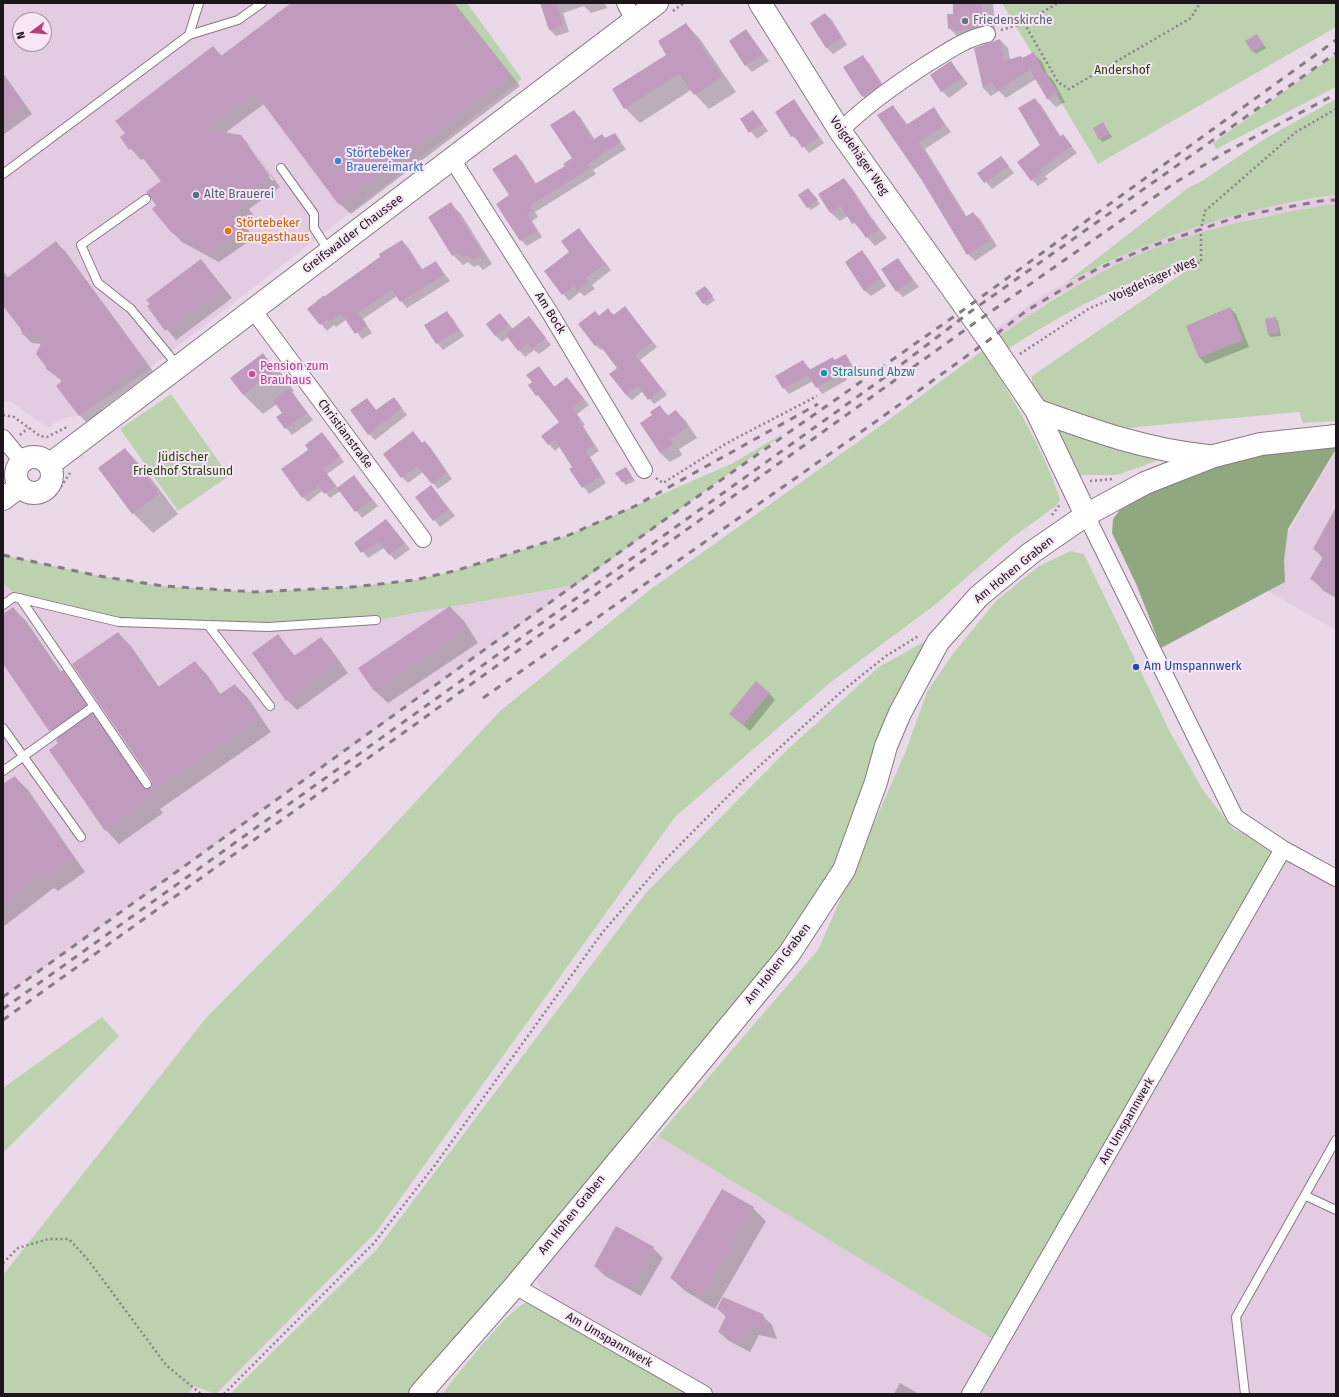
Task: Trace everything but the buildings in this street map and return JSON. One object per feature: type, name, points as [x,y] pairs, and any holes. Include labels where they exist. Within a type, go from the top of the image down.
[{"type":"street","name":"Greifswalder Chaussee","points":[[49,465],[452,159],[630,12],[657,3]]},
{"type":"street","name":"Voigdehäger Weg","points":[[760,3],[840,131],[1036,410],[1086,516]]},
{"type":"street","points":[[840,131],[855,116],[898,83],[959,44],[972,37],[987,34]]},
{"type":"street","name":"Am Bock","points":[[452,159],[550,313],[644,470]]},
{"type":"street","name":"Christianstraße","points":[[253,310],[423,539]]},
{"type":"street","points":[[1036,410],[1114,438],[1180,453],[1214,456]]},
{"type":"street","points":[[1336,436],[1261,444],[1214,456],[1145,484],[1086,516],[1235,816],[1283,849],[1336,878]]},
{"type":"street","points":[[3,438],[22,461]]},
{"type":"street","points":[[34,457],[40,458],[49,465],[52,477],[47,489],[36,494],[24,491],[15,497],[15,476],[18,465],[22,461],[34,457]]},
{"type":"street","name":"Am Hohen Graben","points":[[420,1394],[515,1286],[789,954],[844,870],[876,782],[886,746],[900,713],[938,642],[978,596],[1031,553],[1086,516]]},
{"type":"street","name":"Am Umspannwerk","points":[[970,1394],[1283,849]]},
{"type":"street","name":"Am Umspannwerk","points":[[515,1286],[704,1394]]},
{"type":"lane","points":[[189,35],[199,3]]},
{"type":"lane","points":[[3,174],[189,35],[238,20],[262,3]]},
{"type":"lane","points":[[281,168],[314,214],[314,228],[330,252]]},
{"type":"lane","points":[[146,198],[81,245],[98,283],[131,309],[178,367]]},
{"type":"lane","points":[[3,605],[14,596],[119,622],[268,627],[376,620]]},
{"type":"lane","points":[[20,598],[148,784]]},
{"type":"lane","points":[[208,625],[270,706]]},
{"type":"lane","points":[[3,771],[94,706]]},
{"type":"lane","points":[[3,728],[81,837]]},
{"type":"lane","points":[[1245,1394],[1236,1317],[1306,1196],[1336,1140]]},
{"type":"lane","points":[[1306,1196],[1336,1210]]},
{"type":"path","points":[[987,34],[1024,22],[1058,3]]},
{"type":"path","points":[[1024,22],[1058,82],[1068,89],[1190,18],[1200,3]]},
{"type":"path","name":"Voigdehäger Weg","points":[[1005,364],[1090,308],[1200,262],[1201,229],[1205,211],[1296,132],[1336,109]]},
{"type":"path","points":[[644,470],[663,483],[727,443],[817,396]]},
{"type":"path","points":[[3,415],[14,417],[40,436],[47,437],[55,434]]},
{"type":"path","points":[[15,497],[43,503],[54,497],[73,469]]},
{"type":"path","points":[[1047,518],[1060,505],[1066,491],[1073,488]]},
{"type":"path","points":[[224,1394],[374,1243],[435,1165],[602,933],[664,861],[743,781],[841,692],[886,656],[924,633]]},
{"type":"path","points":[[3,1263],[18,1248],[48,1239],[69,1239],[89,1261],[166,1365],[201,1394]]},
{"type":"shaded area","points":[[3,3],[453,3],[517,83],[138,377],[78,416],[60,419],[48,428],[10,401],[3,401]]},
{"type":"shaded area","points":[[1336,195],[1336,205],[1256,218],[1194,234],[1153,250],[1098,274],[1055,297],[997,338],[992,331],[1048,292],[1151,242],[1192,227],[1249,211]]},
{"type":"shaded area","points":[[1336,451],[1336,630],[1257,585]]},
{"type":"shaded area","points":[[3,583],[21,598],[376,620],[576,585],[3,997]]},
{"type":"shaded area","points":[[1283,849],[1336,878],[1336,1394],[712,1394],[552,1299],[537,1284],[537,1263],[658,1136],[999,1343]]},
{"type":"green space","points":[[453,3],[467,3],[522,79],[517,83]]},
{"type":"green space","name":"Andershof","points":[[1002,3],[1336,3],[1336,27],[1098,164]]},
{"type":"green space","points":[[1336,54],[1336,87],[1216,149],[1213,143]]},
{"type":"green space","points":[[1336,99],[1336,195],[1250,211],[1195,227],[1116,258],[1064,284],[1188,188],[1202,181],[1266,138]]},
{"type":"green space","points":[[1326,205],[1336,205],[1336,421],[1303,423],[1299,412],[1115,429],[1041,403],[1032,385],[1032,376],[1199,262],[1173,268],[1123,286],[1051,322],[1006,350],[997,338],[1044,306],[1092,277],[1143,253],[1196,234],[1228,225]]},
{"type":"green space","points":[[983,350],[1026,422],[1053,479],[1060,499],[1056,506],[1013,537],[936,604],[831,682],[675,817],[377,1231],[216,1394],[194,1386],[188,1394],[3,1394],[3,1275],[206,1018],[340,883],[500,711],[651,589],[883,424]]},
{"type":"green space","name":"Jüdischer Friedhof Stralsund","points":[[171,394],[229,476],[178,511],[120,429]]},
{"type":"green space","points":[[1055,424],[1162,459],[1117,475],[1076,475]]},
{"type":"green space","points":[[786,432],[576,585],[376,620],[268,627],[119,622],[20,598],[3,583],[3,555],[99,576],[163,586],[255,592],[352,587],[415,580],[458,570],[569,535],[731,464]]},
{"type":"green space","points":[[1336,444],[1336,449],[1288,529],[1284,560],[1285,582],[1161,648],[1137,586],[1112,533],[1113,519],[1120,510],[1130,503],[1202,469],[1285,448]]},
{"type":"green space","points":[[1071,551],[1084,554],[1170,732],[1203,790],[1233,829],[1283,849],[999,1343],[658,1136],[818,950],[905,753],[927,692],[952,655],[996,601],[1039,566]]},
{"type":"green space","points":[[929,639],[853,827],[829,878],[797,929],[410,1394],[230,1394],[376,1250],[645,894],[788,749],[879,667]]},
{"type":"green space","points":[[102,1017],[119,1036],[3,1153],[3,1088]]},
{"type":"green space","points":[[529,1301],[697,1394],[442,1394],[497,1328],[520,1306]]},
{"type":"railway","points":[[3,997],[667,518],[966,308],[1336,40]]},
{"type":"railway","points":[[3,1009],[885,377],[970,312],[1336,53]]},
{"type":"railway","points":[[3,1020],[976,322],[1176,182],[1224,153],[1336,94]]},
{"type":"railway","points":[[483,698],[878,420],[989,340],[1026,311],[1095,270],[1149,247],[1240,216],[1320,201],[1336,200]]},
{"type":"railway","points":[[3,555],[99,576],[163,586],[255,592],[352,587],[415,580],[458,570],[569,535],[635,506],[818,404]]},
{"type":"place","name":"Friedenskirche","points":[[965,21]]},
{"type":"place","name":"Störtebeker Brauereimarkt","points":[[338,161]]},
{"type":"place","name":"Alte Brauerei","points":[[196,195]]},
{"type":"place","name":"Störtebeker Braugasthaus","points":[[228,231]]},
{"type":"place","name":"Stralsund Abzw","points":[[824,373]]},
{"type":"place","name":"Pension zum Brauhaus","points":[[252,374]]},
{"type":"place","name":"Am Umspannwerk","points":[[1136,667]]}]
